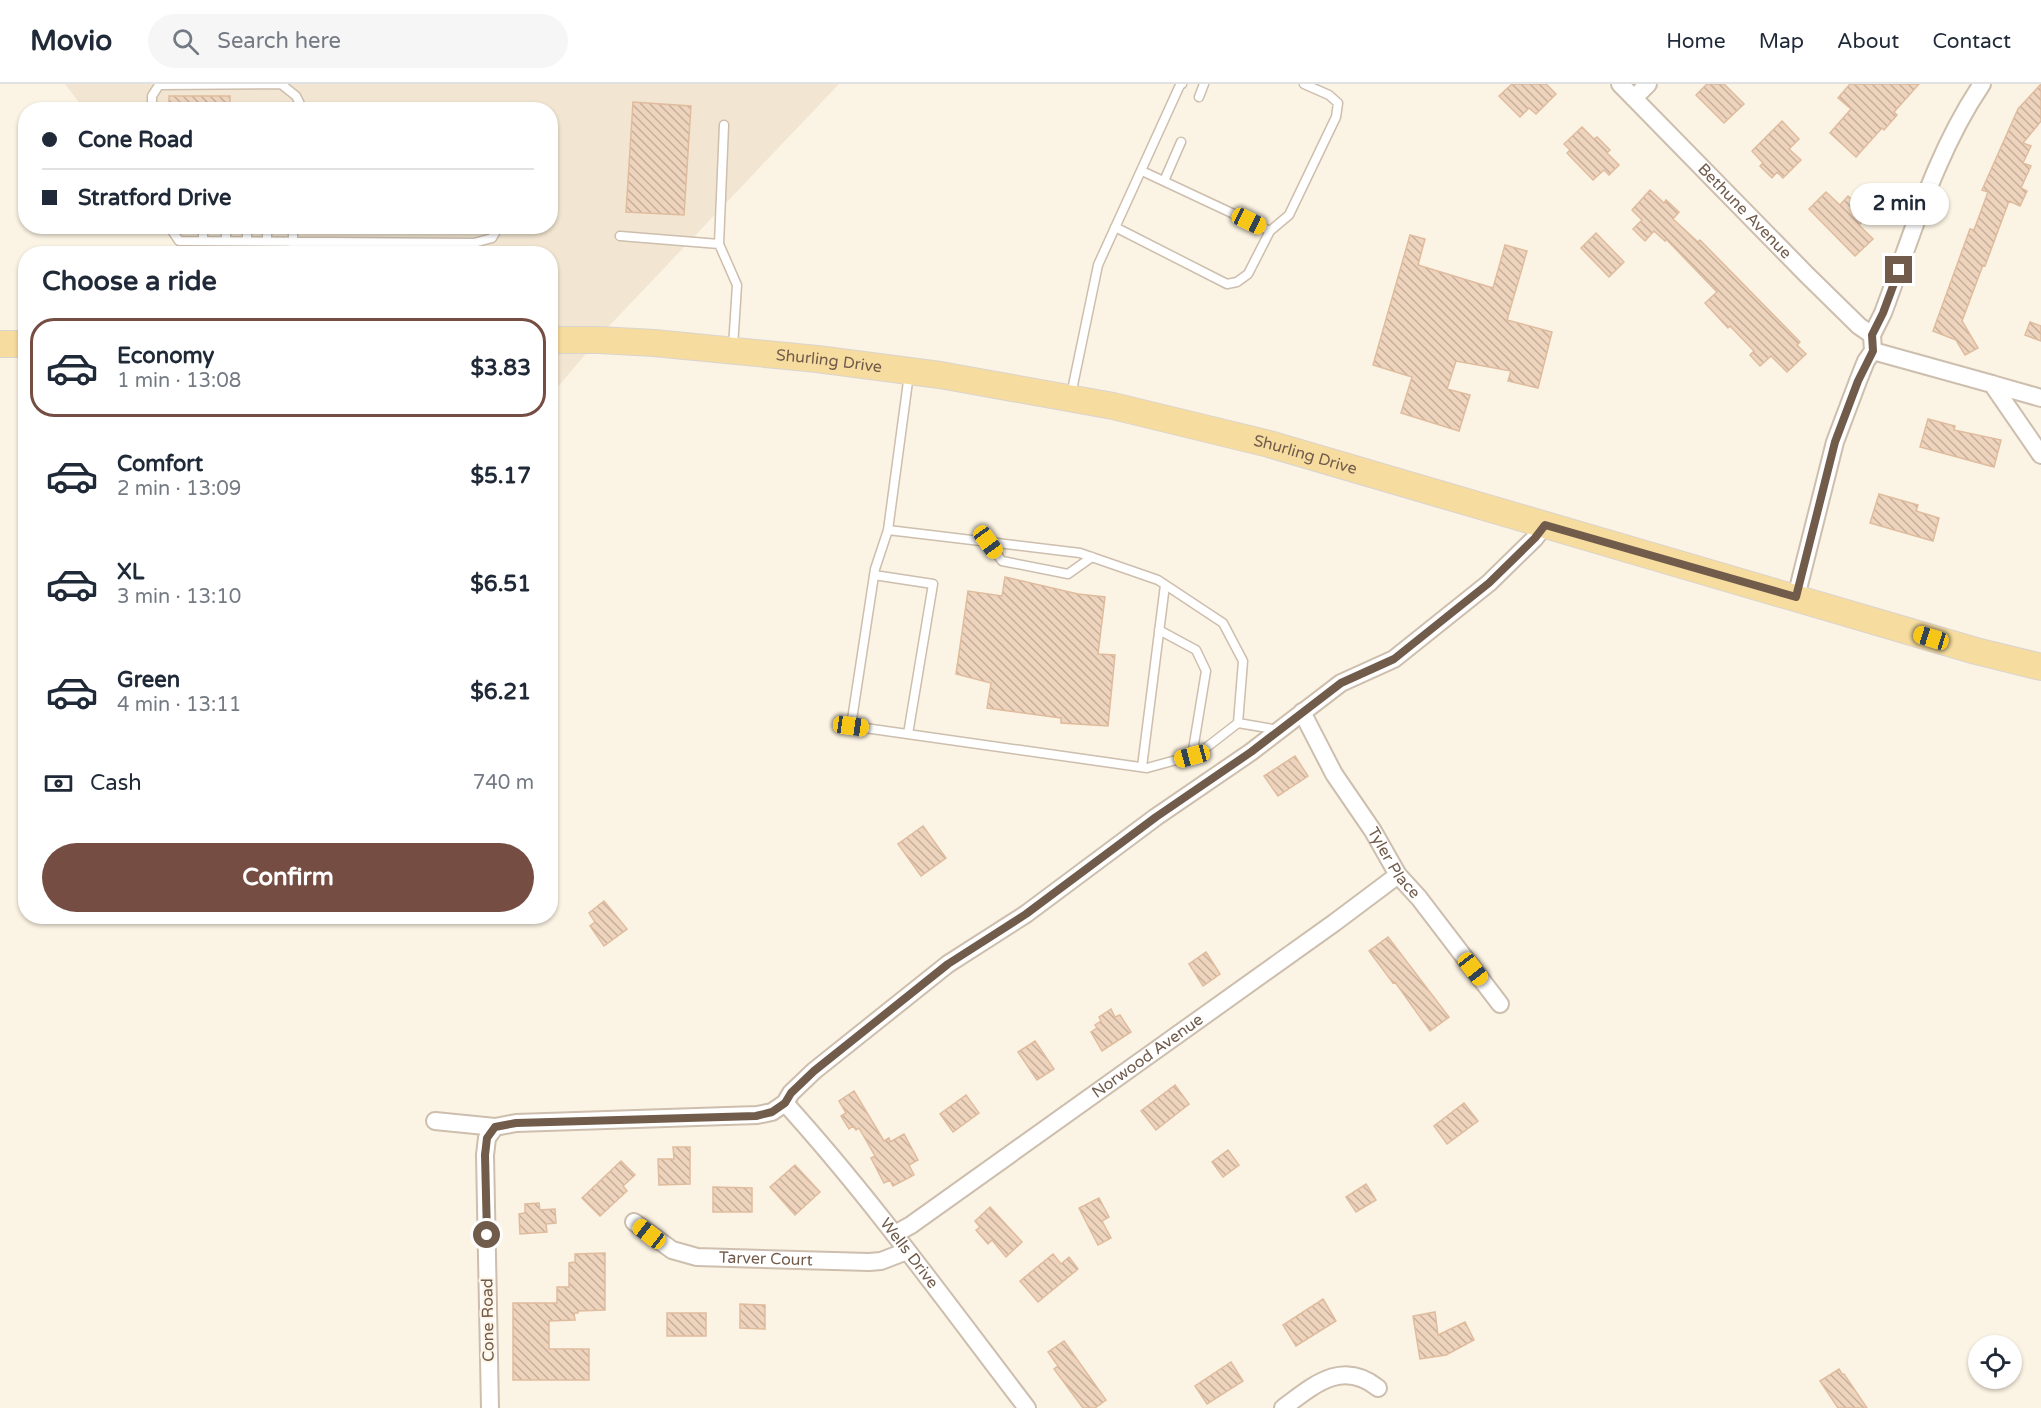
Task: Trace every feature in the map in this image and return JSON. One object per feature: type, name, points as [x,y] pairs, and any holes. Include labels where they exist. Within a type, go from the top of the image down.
[{"type":"main road","name":"Shurling Drive","points":[[558,340],[621,341],[817,358],[909,371],[1113,406],[1269,444],[1976,651],[2041,667]]},
{"type":"main road","points":[[0,344],[18,344]]},
{"type":"street","name":"Bethune Avenue","points":[[1620,84],[1859,326],[1872,343],[1992,384],[2041,398]]},
{"type":"street","points":[[1634,98],[1648,84]]},
{"type":"street","points":[[1796,597],[1835,442],[1939,163],[1956,127],[1982,84]]},
{"type":"street","points":[[1992,384],[2041,455]]},
{"type":"street","points":[[435,1121],[495,1127],[516,1123],[756,1116],[772,1112],[785,1103],[791,1093],[814,1071],[948,964],[1026,914],[1341,683],[1394,659],[1489,583],[1519,555],[1545,525]]},
{"type":"street","name":"Tyler Place","points":[[1302,712],[1334,774],[1398,875],[1419,898],[1500,1004]]},
{"type":"street","name":"Norwood Avenue","points":[[895,1234],[1334,923],[1398,875]]},
{"type":"street","name":"Wells Drive","points":[[785,1103],[827,1149],[895,1234],[1027,1408]]},
{"type":"street","name":"Cone Road","points":[[490,1408],[485,1155],[487,1138],[495,1127]]},
{"type":"street","name":"Tarver Court","points":[[634,1222],[664,1246],[697,1257],[868,1262],[881,1261],[907,1251]]},
{"type":"street","points":[[1283,1408],[1328,1378],[1348,1374],[1367,1380],[1378,1388]]},
{"type":"lane","points":[[152,102],[152,96],[159,85],[281,84],[296,96],[299,102]]},
{"type":"lane","points":[[1071,398],[1098,265],[1182,84]]},
{"type":"lane","points":[[1199,97],[1204,84]]},
{"type":"lane","points":[[1115,227],[1227,284],[1237,282],[1248,274],[1270,231],[1289,215],[1336,117],[1338,104],[1329,95],[1304,84]]},
{"type":"lane","points":[[724,125],[719,244],[737,285],[733,351]]},
{"type":"lane","points":[[1164,181],[1180,142]]},
{"type":"lane","points":[[1142,171],[1270,231]]},
{"type":"lane","points":[[174,234],[179,241]]},
{"type":"lane","points":[[179,234],[179,241]]},
{"type":"lane","points":[[203,234],[203,241]]},
{"type":"lane","points":[[226,234],[226,241]]},
{"type":"lane","points":[[247,234],[247,241]]},
{"type":"lane","points":[[267,234],[267,241]]},
{"type":"lane","points":[[293,234],[293,246]]},
{"type":"lane","points":[[179,241],[474,243],[492,238],[494,234]]},
{"type":"lane","points":[[620,237],[719,244]]},
{"type":"lane","points":[[909,371],[888,531],[874,575],[851,726],[1148,768],[1198,754],[1238,723],[1279,730]]},
{"type":"lane","points":[[888,531],[1080,553],[1158,580],[1223,623],[1243,662],[1238,723]]},
{"type":"lane","points":[[988,542],[1002,561],[1068,574],[1092,557]]},
{"type":"lane","points":[[874,575],[933,584],[908,734]]},
{"type":"lane","points":[[1142,767],[1164,585]]},
{"type":"lane","points":[[1159,630],[1196,650],[1206,671],[1192,756]]},
{"type":"shaded area","points":[[65,84],[839,84],[611,324],[558,387],[558,246],[185,246],[175,234],[558,234],[558,102],[79,102]]},
{"type":"building","points":[[1512,84],[1546,84],[1556,94],[1536,114],[1529,108],[1520,117],[1499,96]]},
{"type":"building","points":[[1707,84],[1724,84],[1744,104],[1724,123],[1696,95]]},
{"type":"building","points":[[1850,84],[1919,84],[1894,112],[1897,115],[1856,157],[1830,133],[1851,109],[1838,98]]},
{"type":"building","points":[[2041,84],[2041,121],[2023,143],[2031,146],[2023,163],[2031,166],[2021,188],[2027,191],[2020,206],[2009,201],[1985,266],[1983,265],[1962,321],[1978,348],[1965,355],[1956,340],[1933,331],[1970,229],[1974,230],[1988,192],[1982,190],[2018,109]]},
{"type":"building","points":[[169,96],[230,96],[230,102],[169,102]]},
{"type":"building","points":[[633,102],[691,106],[684,215],[626,212]]},
{"type":"building","points":[[1782,121],[1799,139],[1789,149],[1801,160],[1783,178],[1777,172],[1772,178],[1760,166],[1763,163],[1752,151]]},
{"type":"building","points":[[1582,127],[1610,150],[1607,153],[1619,165],[1609,175],[1604,170],[1593,180],[1567,153],[1570,150],[1564,144]]},
{"type":"building","points":[[1650,190],[1664,203],[1666,200],[1679,212],[1673,219],[1698,242],[1700,240],[1800,342],[1797,345],[1806,354],[1787,372],[1771,356],[1760,366],[1750,355],[1754,351],[1705,303],[1717,292],[1666,239],[1665,241],[1654,231],[1645,241],[1633,229],[1642,220],[1632,210]]},
{"type":"building","points":[[1826,192],[1840,205],[1848,196],[1868,215],[1859,225],[1873,239],[1855,256],[1809,209]]},
{"type":"building","points":[[1596,233],[1624,262],[1609,277],[1581,248]]},
{"type":"building","points":[[1410,235],[1425,239],[1418,265],[1493,288],[1505,245],[1527,251],[1507,320],[1552,332],[1538,388],[1508,381],[1511,371],[1456,361],[1447,389],[1470,395],[1459,431],[1401,413],[1412,377],[1373,365]]},
{"type":"building","points":[[2030,322],[2041,326],[2041,341],[2025,335]]},
{"type":"building","points":[[1928,419],[1955,426],[1954,430],[2001,440],[1994,467],[1920,447]]},
{"type":"building","points":[[1879,494],[1918,505],[1916,511],[1939,518],[1933,541],[1870,523]]},
{"type":"building","points":[[1005,577],[1078,594],[1105,597],[1098,654],[1115,655],[1108,726],[1061,723],[1061,718],[987,708],[991,683],[956,674],[968,591],[1002,596]]},
{"type":"building","points":[[1295,756],[1308,776],[1278,796],[1264,776]]},
{"type":"building","points":[[923,826],[946,858],[921,876],[898,844]]},
{"type":"building","points":[[604,901],[627,929],[604,946],[590,926],[595,922],[589,913]]},
{"type":"building","points":[[1388,937],[1449,1017],[1430,1031],[1395,982],[1393,983],[1369,951]]},
{"type":"building","points":[[1206,952],[1220,974],[1203,986],[1189,964]]},
{"type":"building","points":[[1111,1009],[1115,1017],[1120,1015],[1131,1032],[1102,1051],[1091,1032],[1101,1021],[1099,1017]]},
{"type":"building","points":[[1035,1041],[1054,1069],[1037,1080],[1018,1052]]},
{"type":"building","points":[[1175,1085],[1189,1104],[1156,1130],[1141,1111]]},
{"type":"building","points":[[854,1091],[884,1141],[889,1138],[890,1142],[904,1134],[918,1160],[909,1165],[914,1175],[893,1186],[890,1180],[884,1183],[871,1158],[875,1156],[859,1128],[856,1130],[853,1126],[849,1129],[841,1116],[846,1113],[839,1101]]},
{"type":"building","points":[[966,1095],[979,1113],[953,1132],[940,1114]]},
{"type":"building","points":[[1464,1103],[1478,1121],[1447,1144],[1434,1126]]},
{"type":"building","points":[[673,1147],[690,1147],[690,1184],[659,1185],[658,1159],[674,1159]]},
{"type":"building","points":[[1228,1150],[1239,1165],[1223,1177],[1212,1162]]},
{"type":"building","points":[[621,1161],[635,1175],[623,1186],[627,1191],[600,1216],[582,1198]]},
{"type":"building","points":[[795,1165],[820,1192],[795,1215],[770,1187]]},
{"type":"building","points":[[1366,1184],[1376,1200],[1356,1212],[1346,1197]]},
{"type":"building","points":[[713,1187],[752,1188],[752,1212],[713,1212]]},
{"type":"building","points":[[1099,1198],[1109,1217],[1102,1221],[1111,1238],[1098,1245],[1079,1208]]},
{"type":"building","points":[[539,1203],[540,1210],[555,1209],[556,1223],[546,1224],[547,1232],[520,1234],[519,1214],[525,1213],[525,1204]]},
{"type":"building","points":[[990,1207],[1022,1242],[1006,1257],[992,1240],[988,1244],[976,1230],[980,1227],[975,1221]]},
{"type":"building","points":[[605,1253],[605,1310],[578,1311],[574,1313],[575,1320],[549,1321],[549,1349],[589,1349],[589,1380],[513,1380],[513,1303],[557,1303],[557,1287],[569,1287],[569,1263],[575,1262],[575,1254]]},
{"type":"building","points":[[1053,1254],[1061,1264],[1069,1257],[1078,1269],[1038,1302],[1020,1281]]},
{"type":"building","points":[[1323,1299],[1336,1321],[1296,1346],[1283,1325]]},
{"type":"building","points":[[740,1304],[765,1305],[765,1329],[740,1328]]},
{"type":"building","points":[[1435,1312],[1438,1335],[1465,1322],[1474,1340],[1446,1355],[1420,1359],[1413,1316]]},
{"type":"building","points":[[667,1313],[706,1313],[706,1336],[667,1336]]},
{"type":"building","points":[[1064,1341],[1106,1400],[1095,1408],[1083,1408],[1054,1369],[1058,1366],[1048,1352]]},
{"type":"building","points":[[1231,1362],[1243,1381],[1207,1404],[1195,1386]]},
{"type":"building","points":[[1839,1369],[1867,1408],[1838,1408],[1820,1381]]},
{"type":"route","points":[[487,1235],[485,1155],[487,1138],[495,1127],[516,1123],[756,1116],[772,1112],[785,1103],[791,1093],[814,1071],[948,964],[1026,914],[1156,817],[1251,752],[1341,683],[1394,659],[1489,583],[1511,563],[1545,525],[1796,597],[1835,442],[1866,361],[1873,351],[1872,335],[1899,270]]}]
